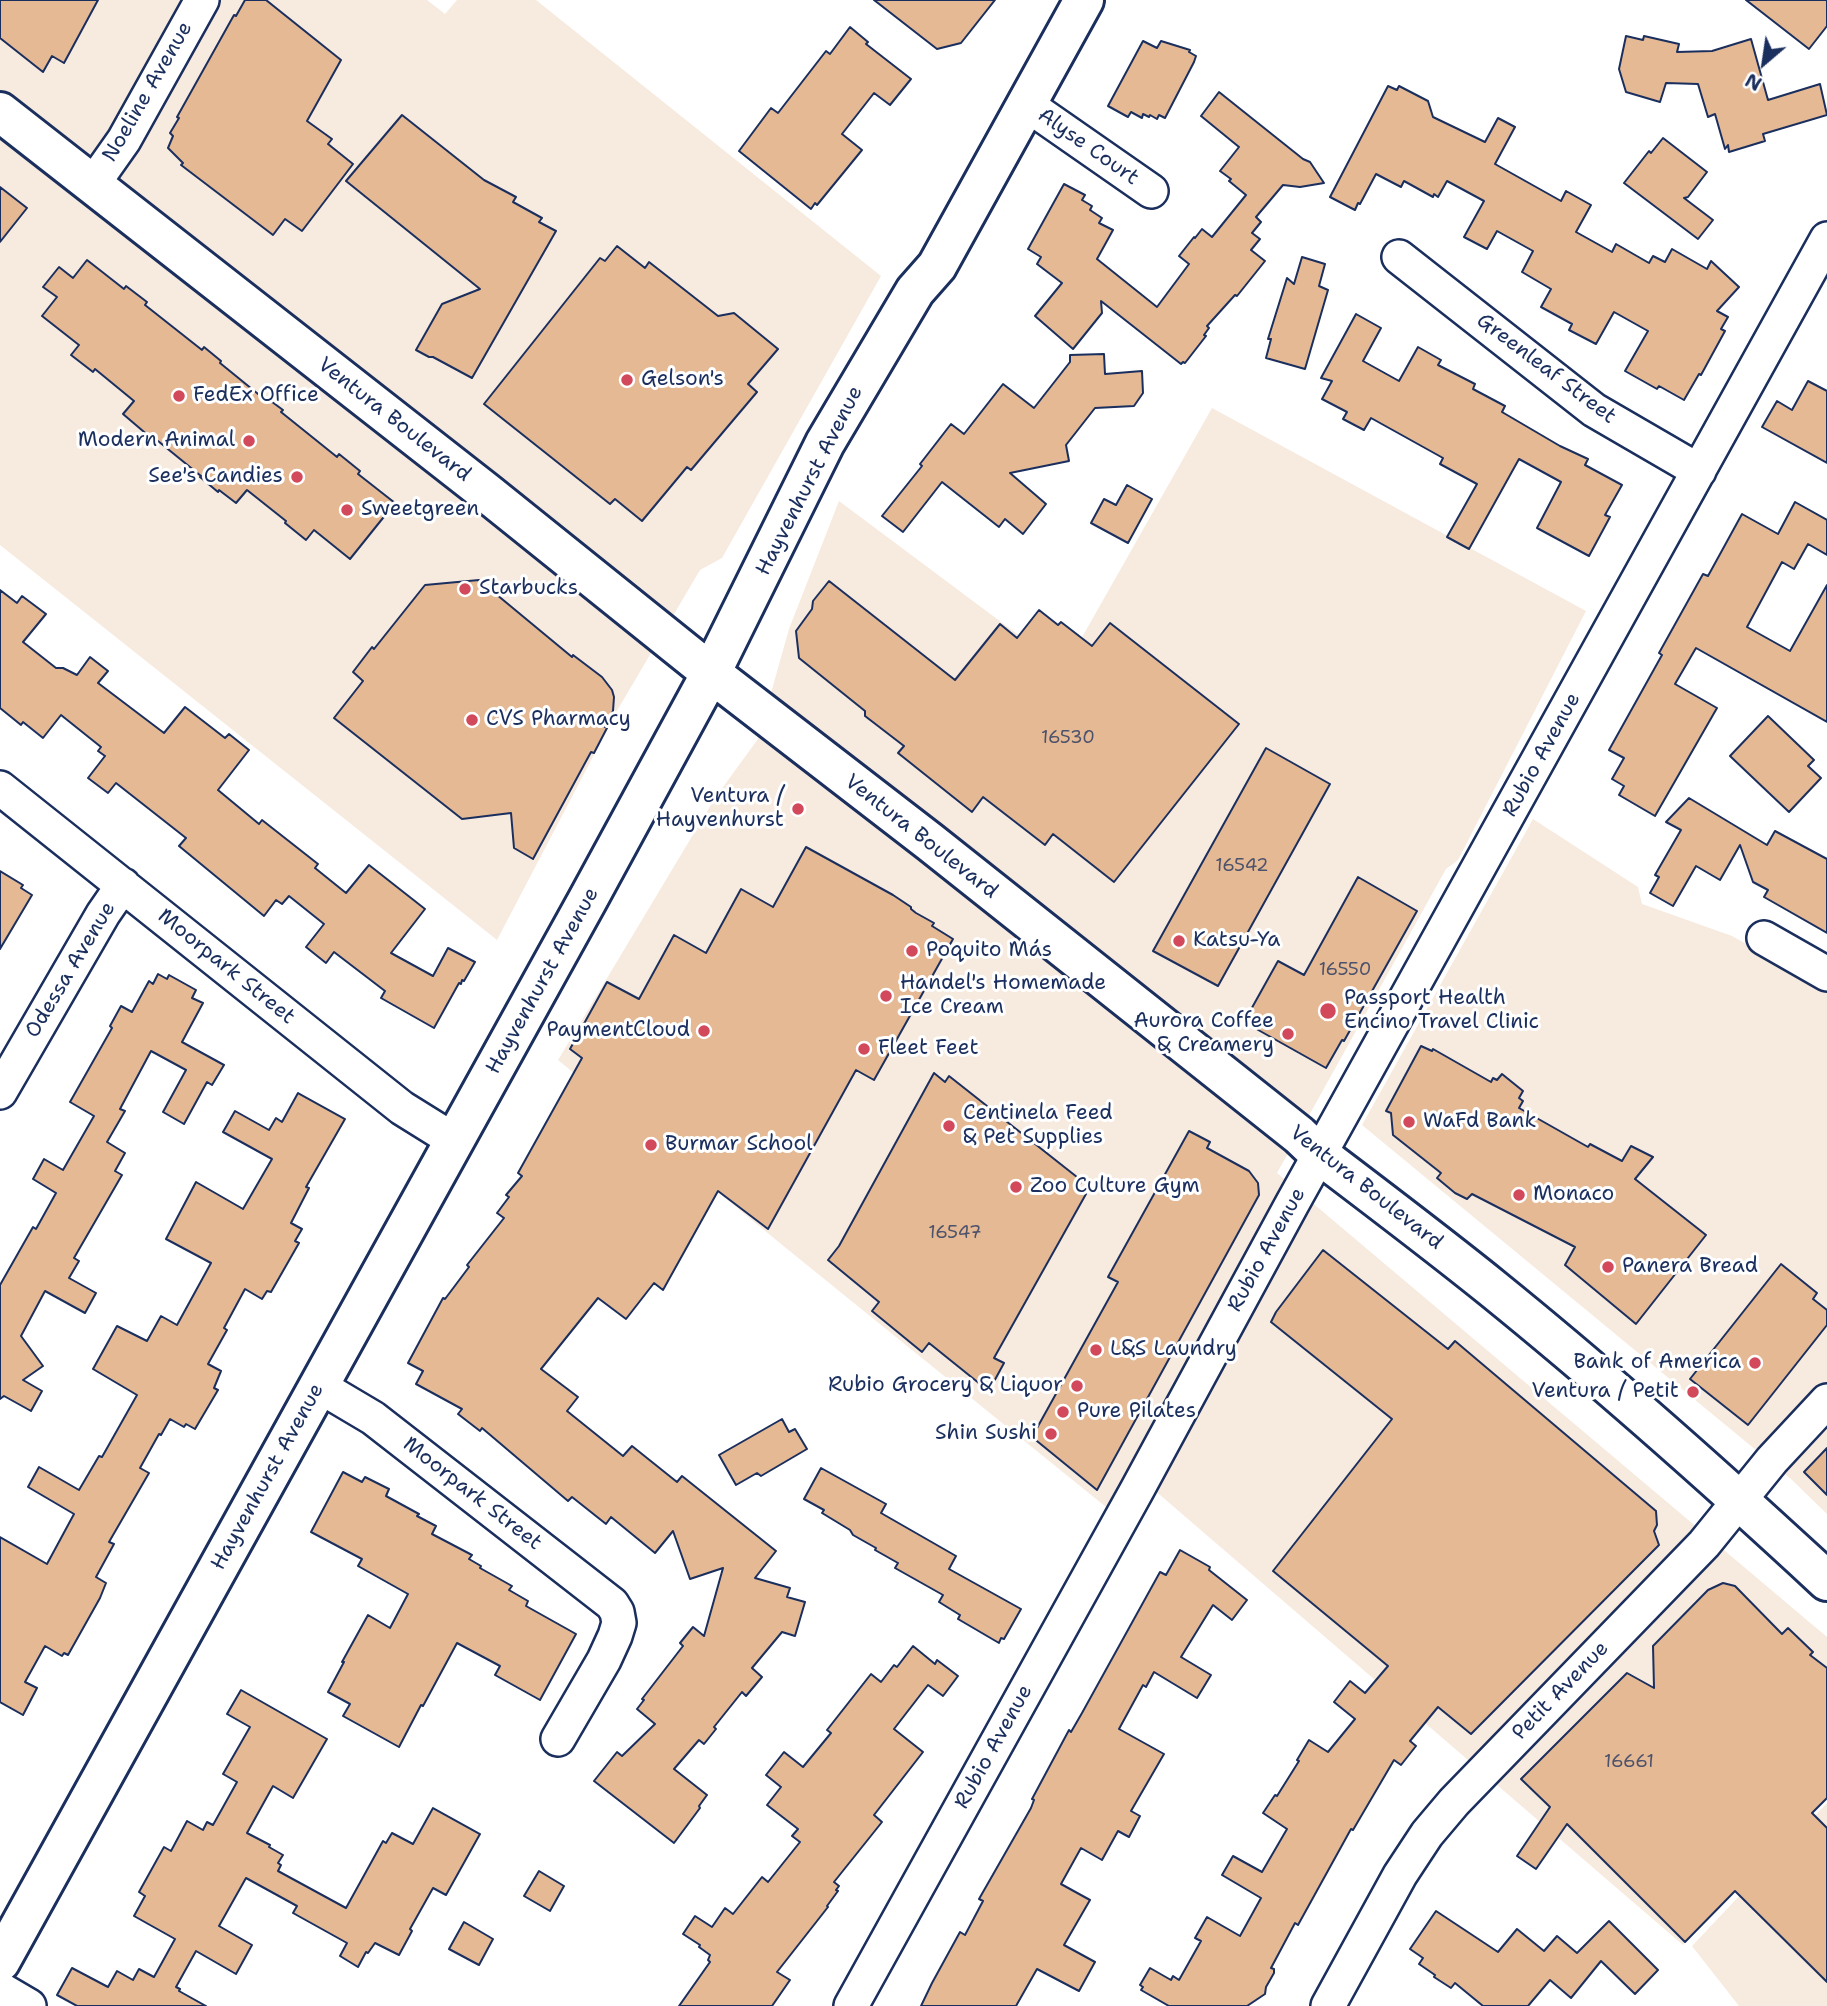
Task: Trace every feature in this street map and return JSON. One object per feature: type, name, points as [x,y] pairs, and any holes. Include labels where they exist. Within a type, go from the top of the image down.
[{"type":"main road","name":"Hayvenhurst Avenue","points":[[0,1962],[711,673],[825,443],[915,291],[937,266],[1084,0]]},
{"type":"main road","name":"Ventura Boulevard","points":[[0,112],[1494,1289],[1624,1398],[1827,1581]]},
{"type":"street","name":"Noeline Avenue","points":[[93,184],[124,140],[202,0]]},
{"type":"street","name":"Alyse Court","points":[[1026,104],[1150,191]]},
{"type":"street","name":"Rubio Avenue","points":[[851,2006],[1827,239]]},
{"type":"street","name":"Greenleaf Street","points":[[1399,257],[1594,410],[1699,471]]},
{"type":"street","name":"Moorpark Street","points":[[0,788],[401,1108],[455,1141]]},
{"type":"street","name":"Odessa Avenue","points":[[0,1092],[103,914],[123,885]]},
{"type":"street","points":[[1764,938],[1827,974]]},
{"type":"street","name":"Moorpark Street","points":[[319,1386],[373,1418],[612,1604],[619,1623],[615,1636],[558,1739]]},
{"type":"street","name":"Petit Avenue","points":[[1340,2002],[1400,1875],[1427,1834],[1454,1802],[1704,1544],[1772,1460],[1827,1401]]},
{"type":"street","points":[[0,1989],[29,2006]]},
{"type":"shaded area","points":[[17,0],[427,0],[445,14],[457,0],[536,0],[881,276],[722,558],[700,570],[618,709],[497,940],[0,545],[0,26]]},
{"type":"shaded area","points":[[1212,408],[1586,611],[1458,860],[1446,869],[1277,1173],[1827,1637],[1827,1793],[1683,1945],[1131,1470],[1106,1507],[558,1060],[715,798],[758,739],[789,629],[839,501],[1064,669]]},
{"type":"shaded area","points":[[1533,819],[1638,887],[1642,904],[1732,936],[1827,989],[1827,1514],[1791,1479],[1362,1125]]},
{"type":"shaded area","points":[[1827,1803],[1827,2006],[1739,2006],[1692,1946]]},
{"type":"building","points":[[0,0],[98,0],[64,63],[52,56],[43,72],[0,38]]},
{"type":"building","points":[[245,0],[266,0],[341,60],[307,121],[332,139],[328,144],[353,164],[302,231],[285,219],[273,235],[181,165],[183,163],[168,148],[173,136],[170,133],[179,118],[177,117]]},
{"type":"building","points":[[874,0],[995,0],[961,43],[937,49]]},
{"type":"building","points":[[1746,0],[1827,0],[1827,26],[1809,49]]},
{"type":"building","points":[[850,27],[868,42],[866,44],[911,79],[890,105],[874,93],[842,134],[862,150],[811,209],[739,151],[771,108],[778,113],[826,51],[830,54]]},
{"type":"building","points":[[1626,36],[1643,40],[1644,36],[1679,44],[1677,52],[1712,51],[1751,39],[1768,100],[1820,84],[1827,115],[1763,134],[1765,141],[1729,152],[1728,145],[1725,149],[1715,114],[1708,117],[1698,84],[1666,83],[1660,102],[1626,92],[1619,69]]},
{"type":"building","points":[[1143,41],[1157,48],[1161,41],[1190,50],[1189,52],[1196,56],[1165,118],[1159,115],[1157,119],[1143,114],[1142,118],[1131,112],[1128,117],[1108,106]]},
{"type":"building","points":[[1388,86],[1397,90],[1399,86],[1428,101],[1433,117],[1485,142],[1498,118],[1515,127],[1495,164],[1561,201],[1566,191],[1591,205],[1576,232],[1612,252],[1616,244],[1649,263],[1653,256],[1665,262],[1672,249],[1707,269],[1711,261],[1739,287],[1717,311],[1728,317],[1721,329],[1725,331],[1684,400],[1625,371],[1648,331],[1614,312],[1596,344],[1569,330],[1572,324],[1541,307],[1551,289],[1522,272],[1533,251],[1497,231],[1487,249],[1464,237],[1484,201],[1447,181],[1438,197],[1434,194],[1433,197],[1404,181],[1401,187],[1376,174],[1355,210],[1330,197]]},
{"type":"building","points":[[1219,92],[1310,162],[1324,183],[1300,187],[1283,185],[1256,217],[1261,222],[1252,233],[1260,239],[1251,250],[1265,261],[1237,296],[1235,295],[1207,326],[1209,328],[1204,335],[1206,336],[1185,363],[1181,364],[1101,301],[1102,313],[1073,349],[1035,316],[1062,283],[1037,264],[1041,257],[1028,249],[1064,184],[1085,195],[1082,200],[1092,206],[1090,210],[1102,218],[1099,223],[1113,230],[1097,259],[1157,307],[1189,264],[1179,256],[1194,237],[1202,229],[1212,237],[1246,195],[1220,171],[1239,147],[1201,116]]},
{"type":"building","points":[[402,115],[484,180],[516,197],[513,202],[542,218],[539,222],[556,231],[472,378],[416,350],[442,304],[480,289],[346,181]]},
{"type":"building","points":[[1663,138],[1707,172],[1688,197],[1684,198],[1713,220],[1698,239],[1624,183]]},
{"type":"building","points":[[0,187],[27,208],[0,242]]},
{"type":"building","name":"Gelson's","points":[[617,246],[645,268],[649,262],[718,316],[734,313],[778,349],[748,384],[757,392],[691,470],[687,467],[642,521],[615,499],[610,504],[484,404],[600,258],[605,261]]},
{"type":"building","points":[[1302,257],[1325,264],[1319,286],[1328,290],[1305,369],[1266,358],[1271,339],[1268,339],[1287,278],[1294,284]]},
{"type":"building","points":[[87,260],[124,289],[126,286],[147,302],[145,305],[202,350],[204,347],[221,361],[220,363],[263,398],[264,396],[283,410],[281,412],[337,457],[339,454],[360,471],[358,474],[395,503],[350,559],[314,530],[306,540],[247,490],[236,503],[219,490],[218,492],[123,414],[134,401],[95,369],[93,372],[71,355],[79,345],[42,316],[57,297],[43,287],[59,267],[73,278]]},
{"type":"building","points":[[1356,314],[1381,328],[1363,361],[1399,381],[1418,347],[1441,360],[1438,365],[1475,384],[1473,389],[1505,406],[1502,412],[1588,459],[1585,465],[1622,485],[1605,515],[1610,517],[1589,556],[1537,528],[1561,482],[1519,459],[1469,549],[1447,537],[1477,484],[1440,464],[1443,458],[1371,418],[1364,430],[1343,419],[1347,412],[1322,399],[1332,381],[1321,378]]},
{"type":"building","points":[[1104,354],[1105,374],[1142,371],[1143,393],[1134,406],[1095,408],[1066,445],[1069,461],[1010,473],[1046,504],[1023,534],[1005,519],[999,527],[942,482],[903,532],[882,516],[951,424],[964,434],[1003,384],[1034,408],[1070,362],[1070,355]]},
{"type":"building","points":[[1808,381],[1827,391],[1827,463],[1762,427],[1777,401],[1792,410]]},
{"type":"building","points":[[1127,485],[1152,499],[1128,543],[1091,523],[1104,499],[1116,505]]},
{"type":"building","points":[[1795,502],[1827,520],[1827,555],[1808,544],[1794,569],[1782,562],[1747,627],[1790,651],[1827,585],[1827,722],[1696,648],[1675,684],[1717,708],[1655,816],[1619,795],[1624,786],[1612,779],[1624,758],[1609,750],[1703,574],[1708,576],[1742,514],[1778,534]]},
{"type":"building","name":"CVS Pharmacy","points":[[479,580],[572,657],[573,655],[602,677],[614,697],[613,711],[605,727],[607,728],[594,753],[591,752],[533,859],[514,848],[511,813],[462,819],[334,718],[363,681],[353,672],[425,585]]},
{"type":"building","points":[[829,581],[955,680],[1000,624],[1017,638],[1039,610],[1058,625],[1061,622],[1092,646],[1110,623],[1239,724],[1114,882],[1053,834],[1045,845],[983,797],[972,812],[898,753],[904,746],[799,658],[796,631],[812,609],[813,601]]},
{"type":"building","points":[[0,590],[17,603],[22,596],[46,614],[23,642],[56,668],[63,668],[77,675],[90,657],[108,671],[98,683],[164,733],[185,707],[225,738],[229,734],[249,750],[218,790],[259,824],[262,820],[318,864],[315,868],[346,893],[369,865],[425,909],[391,953],[433,976],[448,948],[475,962],[464,981],[459,983],[434,1028],[381,998],[385,991],[334,952],[326,963],[306,947],[324,924],[289,896],[282,904],[276,900],[264,916],[179,846],[186,838],[116,783],[108,793],[88,778],[105,756],[98,751],[101,747],[61,715],[43,738],[0,708]]},
{"type":"building","points":[[1768,716],[1814,760],[1808,766],[1821,778],[1789,812],[1730,756]]},
{"type":"building","points":[[1266,748],[1330,784],[1218,986],[1153,951]]},
{"type":"building","points":[[1689,798],[1767,845],[1775,831],[1827,859],[1827,933],[1764,897],[1768,890],[1753,882],[1740,845],[1720,880],[1696,866],[1673,906],[1650,893],[1659,877],[1655,875],[1681,830],[1666,822]]},
{"type":"building","points":[[806,847],[893,895],[953,939],[874,1080],[856,1070],[768,1229],[718,1191],[663,1290],[654,1283],[626,1319],[598,1298],[541,1369],[578,1397],[567,1411],[623,1456],[632,1446],[677,1482],[682,1476],[776,1551],[755,1578],[790,1588],[787,1597],[805,1602],[795,1636],[782,1632],[752,1668],[762,1677],[746,1696],[742,1692],[704,1744],[699,1740],[674,1769],[707,1795],[674,1843],[594,1781],[617,1752],[622,1756],[655,1724],[637,1709],[683,1646],[680,1643],[693,1627],[704,1636],[723,1568],[690,1579],[673,1531],[655,1553],[611,1517],[606,1524],[572,1497],[568,1501],[482,1428],[480,1431],[458,1414],[462,1409],[416,1384],[423,1371],[408,1363],[443,1298],[445,1299],[469,1267],[467,1265],[504,1218],[497,1213],[509,1197],[506,1195],[522,1176],[518,1173],[582,1058],[570,1049],[607,982],[639,999],[674,935],[706,953],[741,889],[773,907]]},
{"type":"building","points":[[0,871],[23,885],[21,888],[32,895],[0,949]]},
{"type":"building","points":[[1358,877],[1417,911],[1326,1068],[1244,1022],[1278,961],[1304,975]]},
{"type":"building","points":[[158,974],[167,979],[169,975],[196,990],[192,998],[203,1003],[182,1042],[224,1065],[212,1085],[207,1082],[184,1124],[163,1112],[186,1070],[151,1051],[120,1109],[125,1111],[107,1142],[125,1153],[115,1171],[122,1175],[74,1258],[79,1261],[69,1278],[96,1293],[85,1313],[45,1291],[21,1336],[43,1366],[23,1380],[42,1391],[31,1411],[4,1396],[0,1399],[0,1285],[56,1193],[33,1179],[44,1159],[63,1170],[94,1116],[70,1102],[112,1028],[110,1026],[121,1006],[132,1012],[149,981],[153,984]]},
{"type":"building","points":[[1421,1046],[1432,1051],[1433,1049],[1491,1082],[1502,1074],[1523,1091],[1519,1098],[1523,1101],[1519,1108],[1588,1147],[1590,1144],[1622,1161],[1631,1146],[1653,1157],[1635,1179],[1706,1235],[1636,1324],[1565,1265],[1575,1247],[1472,1194],[1467,1199],[1455,1193],[1437,1178],[1441,1173],[1393,1135],[1391,1113],[1386,1111]]},
{"type":"building","points":[[934,1073],[945,1082],[949,1076],[1082,1181],[1077,1187],[1086,1194],[994,1358],[1004,1363],[991,1387],[982,1382],[980,1384],[929,1343],[922,1352],[872,1311],[879,1302],[828,1260],[839,1246]]},
{"type":"building","points":[[298,1093],[345,1119],[306,1187],[309,1188],[291,1223],[302,1229],[295,1241],[299,1243],[271,1292],[267,1291],[262,1299],[245,1289],[208,1364],[221,1371],[214,1388],[218,1390],[195,1429],[186,1424],[184,1427],[170,1419],[161,1435],[159,1434],[140,1468],[149,1473],[109,1542],[114,1544],[96,1577],[106,1583],[100,1598],[68,1655],[64,1653],[62,1656],[45,1646],[25,1682],[37,1688],[23,1715],[0,1702],[0,1537],[47,1564],[74,1514],[28,1487],[39,1467],[79,1490],[99,1456],[102,1457],[137,1395],[93,1369],[117,1326],[147,1341],[161,1316],[177,1325],[211,1263],[166,1239],[196,1182],[243,1209],[272,1159],[223,1132],[235,1111],[269,1130],[276,1118],[282,1122]]},
{"type":"building","points":[[1189,1131],[1210,1142],[1207,1148],[1249,1171],[1258,1183],[1259,1195],[1097,1490],[1032,1437],[1118,1282],[1108,1277]]},
{"type":"building","points":[[1323,1250],[1448,1349],[1455,1341],[1656,1511],[1657,1525],[1654,1531],[1659,1545],[1471,1734],[1438,1707],[1410,1741],[1416,1746],[1401,1765],[1394,1760],[1353,1830],[1351,1829],[1271,1968],[1274,1973],[1265,1994],[1247,2006],[1169,2006],[1141,1990],[1143,1987],[1140,1985],[1150,1968],[1171,1980],[1173,1976],[1179,1980],[1201,1941],[1195,1938],[1207,1917],[1240,1936],[1261,1898],[1222,1875],[1233,1856],[1262,1872],[1287,1829],[1263,1813],[1275,1795],[1277,1796],[1309,1740],[1328,1752],[1355,1719],[1334,1702],[1350,1681],[1365,1693],[1388,1666],[1273,1571],[1392,1419],[1271,1322]]},
{"type":"building","points":[[1781,1264],[1817,1293],[1813,1299],[1827,1310],[1827,1325],[1748,1425],[1690,1379]]},
{"type":"building","points":[[782,1419],[789,1432],[795,1429],[807,1449],[761,1476],[757,1473],[736,1485],[719,1455]]},
{"type":"building","points":[[1827,1448],[1827,1495],[1804,1472]]},
{"type":"building","points":[[821,1468],[886,1504],[881,1513],[956,1556],[949,1569],[1021,1609],[1004,1639],[1001,1638],[999,1643],[958,1619],[960,1615],[939,1602],[943,1595],[895,1568],[898,1563],[875,1550],[876,1548],[822,1513],[824,1510],[804,1499]]},
{"type":"building","points":[[343,1472],[362,1482],[365,1477],[389,1489],[386,1496],[436,1526],[432,1534],[472,1555],[469,1559],[512,1586],[509,1590],[528,1601],[526,1606],[576,1634],[540,1700],[495,1675],[500,1666],[457,1643],[399,1747],[343,1716],[350,1704],[328,1692],[342,1662],[368,1615],[390,1628],[408,1594],[358,1566],[362,1559],[311,1532]]},
{"type":"building","points":[[1180,1550],[1210,1567],[1209,1570],[1247,1600],[1232,1620],[1213,1605],[1181,1657],[1211,1675],[1197,1698],[1154,1672],[1146,1687],[1143,1685],[1119,1729],[1164,1754],[1131,1811],[1140,1816],[1129,1837],[1118,1831],[1102,1860],[1081,1848],[1061,1884],[1090,1900],[1064,1945],[1095,1962],[1079,1991],[1037,1969],[1016,2006],[921,2006],[960,1932],[965,1935],[983,1901],[979,1899],[1031,1808],[1032,1799],[1069,1730],[1071,1732],[1160,1572],[1166,1575]]},
{"type":"building","points":[[1723,1583],[1735,1586],[1782,1634],[1788,1628],[1813,1652],[1810,1655],[1827,1668],[1827,1798],[1812,1813],[1827,1828],[1827,1982],[1735,1891],[1685,1942],[1567,1824],[1536,1869],[1517,1856],[1550,1807],[1521,1779],[1627,1673],[1654,1688],[1653,1646],[1708,1590]]},
{"type":"building","points":[[913,1646],[935,1664],[937,1660],[958,1676],[943,1696],[928,1685],[894,1729],[923,1752],[874,1815],[882,1822],[834,1882],[839,1886],[836,1890],[838,1891],[828,1907],[777,1972],[790,1980],[772,2006],[679,2006],[710,1962],[710,1955],[683,1934],[695,1916],[712,1927],[725,1908],[733,1914],[762,1877],[768,1882],[800,1842],[792,1836],[798,1829],[767,1805],[781,1787],[766,1775],[784,1752],[803,1767],[831,1733],[827,1730],[871,1674],[881,1682]]},
{"type":"building","points":[[241,1690],[327,1739],[293,1798],[273,1786],[247,1833],[283,1855],[278,1863],[281,1865],[278,1871],[346,1908],[383,1841],[386,1843],[392,1833],[413,1844],[433,1808],[480,1834],[446,1895],[433,1888],[399,1955],[375,1943],[368,1953],[366,1952],[358,1967],[340,1956],[347,1943],[293,1913],[297,1906],[246,1878],[219,1926],[252,1945],[236,1974],[196,1951],[176,1987],[206,2006],[77,2006],[57,1995],[72,1968],[108,1987],[117,1971],[133,1980],[139,1969],[154,1977],[175,1939],[134,1916],[145,1896],[139,1892],[164,1847],[171,1851],[187,1821],[203,1830],[207,1822],[213,1825],[237,1782],[223,1774],[250,1727],[227,1714]]},
{"type":"building","points":[[539,1871],[564,1886],[550,1911],[524,1896]]},
{"type":"building","points":[[1436,1911],[1498,1952],[1517,1929],[1544,1951],[1557,1936],[1577,1953],[1609,1921],[1658,1970],[1635,1994],[1601,1961],[1571,1998],[1550,1980],[1528,2006],[1483,2006],[1455,1983],[1451,1988],[1434,1977],[1435,1975],[1419,1964],[1423,1958],[1410,1949]]},
{"type":"building","points":[[464,1922],[493,1939],[479,1965],[449,1949]]},
{"type":"place","name":"Gelson's","points":[[627,380]]},
{"type":"place","name":"FedEx Office","points":[[179,396]]},
{"type":"place","name":"Modern Animal","points":[[249,441]]},
{"type":"place","name":"See's Candies","points":[[297,477]]},
{"type":"place","name":"Sweetgreen","points":[[347,510]]},
{"type":"place","name":"Starbucks","points":[[465,589]]},
{"type":"place","name":"CVS Pharmacy","points":[[472,720]]},
{"type":"place","name":"Ventura / Hayvenhurst","points":[[798,809]]},
{"type":"place","name":"Katsu-Ya","points":[[1179,941]]},
{"type":"place","name":"Poquito Más","points":[[912,951]]},
{"type":"place","name":"Handel's Homemade Ice Cream","points":[[886,996]]},
{"type":"place","name":"Passport Health Encino Travel Clinic","points":[[1328,1011]]},
{"type":"place","name":"PaymentCloud","points":[[704,1031]]},
{"type":"place","name":"Aurora Coffee & Creamery","points":[[1288,1034]]},
{"type":"place","name":"Fleet Feet","points":[[864,1049]]},
{"type":"place","name":"WaFd Bank","points":[[1409,1122]]},
{"type":"place","name":"Centinela Feed & Pet Supplies","points":[[949,1126]]},
{"type":"place","name":"Burmar School","points":[[651,1145]]},
{"type":"place","name":"Zoo Culture Gym","points":[[1016,1187]]},
{"type":"place","name":"Monaco","points":[[1519,1195]]},
{"type":"place","name":"Panera Bread","points":[[1608,1267]]},
{"type":"place","name":"L&S Laundry","points":[[1096,1350]]},
{"type":"place","name":"Bank of America","points":[[1755,1363]]},
{"type":"place","name":"Rubio Grocery & Liquor","points":[[1077,1386]]},
{"type":"place","name":"Ventura / Petit","points":[[1693,1392]]},
{"type":"place","name":"Pure Pilates","points":[[1063,1412]]},
{"type":"place","name":"Shin Sushi","points":[[1051,1434]]}]
